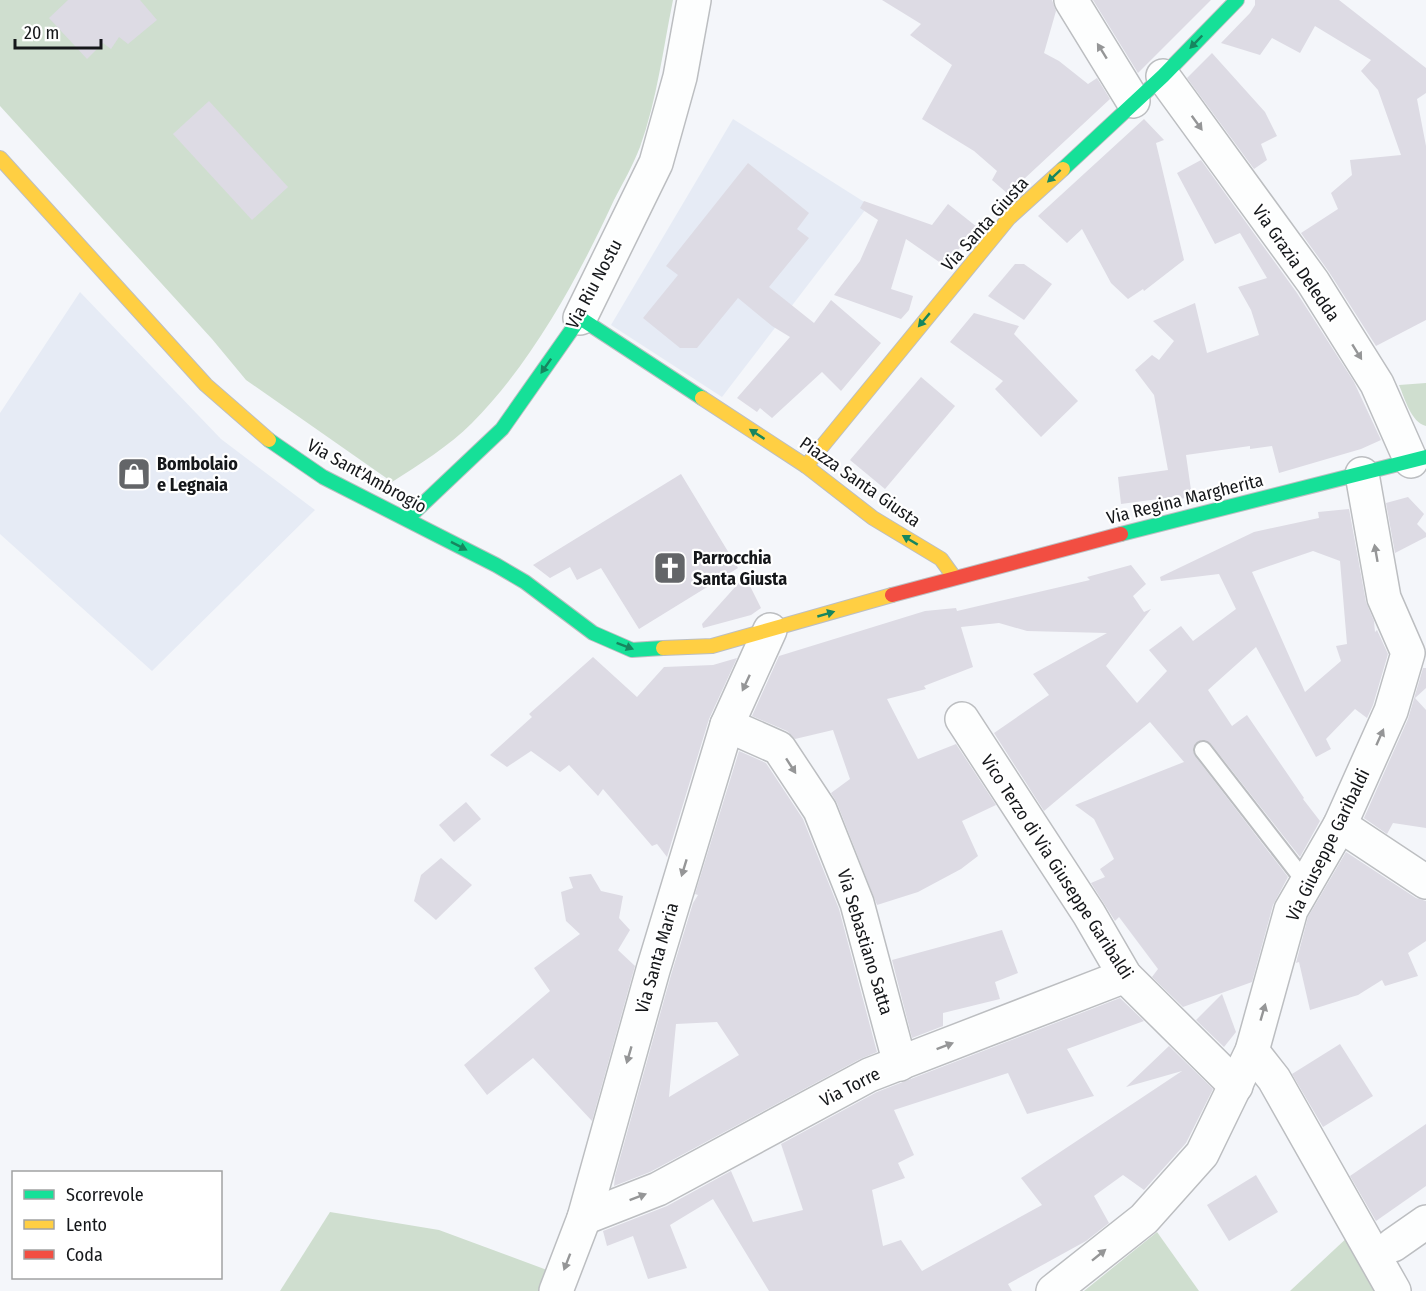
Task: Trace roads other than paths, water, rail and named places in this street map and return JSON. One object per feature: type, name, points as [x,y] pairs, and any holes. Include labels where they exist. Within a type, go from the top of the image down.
[{"type":"street","name":"Via Riu Nostu","points":[[407,519],[502,429],[580,318],[656,163],[680,77],[694,0]]},
{"type":"street","points":[[1071,0],[1133,101]]},
{"type":"street","name":"Via Santa Giusta","points":[[806,466],[1009,218],[1133,101],[1163,76],[1237,0]]},
{"type":"street","name":"Via Grazia Deledda","points":[[1163,76],[1313,282],[1377,384],[1418,459]]},
{"type":"street","name":"Via Sant'Ambrogio","points":[[0,158],[206,385],[258,432],[323,477],[515,576],[594,633],[633,650],[712,646],[770,630]]},
{"type":"street","name":"Piazza Santa Giusta","points":[[580,318],[806,466],[873,518],[941,559],[954,577]]},
{"type":"street","name":"Via Regina Margherita","points":[[954,577],[1418,459]]},
{"type":"street","name":"Via Giuseppe Garibaldi","points":[[1053,1291],[1144,1219],[1202,1154],[1252,1051],[1292,910],[1340,825],[1391,711],[1408,653],[1383,598],[1362,474]]},
{"type":"street","points":[[770,630],[954,577]]},
{"type":"street","name":"Via Santa Maria","points":[[556,1291],[584,1218],[653,970],[727,724],[770,630]]},
{"type":"street","name":"Vico Terzo di Via Giuseppe Garibaldi","points":[[962,719],[1089,914],[1125,976],[1236,1086]]},
{"type":"street","name":"Via Sebastiano Satta","points":[[727,724],[779,748],[820,810],[857,903],[900,1064]]},
{"type":"street","points":[[1340,825],[1426,882]]},
{"type":"street","name":"Via Torre","points":[[584,1218],[658,1189],[869,1075],[1125,976]]},
{"type":"street","points":[[1252,1051],[1274,1078],[1394,1291]]},
{"type":"street","points":[[1393,1245],[1426,1222]]},
{"type":"lane","points":[[1203,750],[1307,884]]},
{"type":"place","name":"Bombolaio e Legnaia","points":[[134,474]]},
{"type":"place","name":"Parrocchia Santa Giusta","points":[[670,568]]}]
